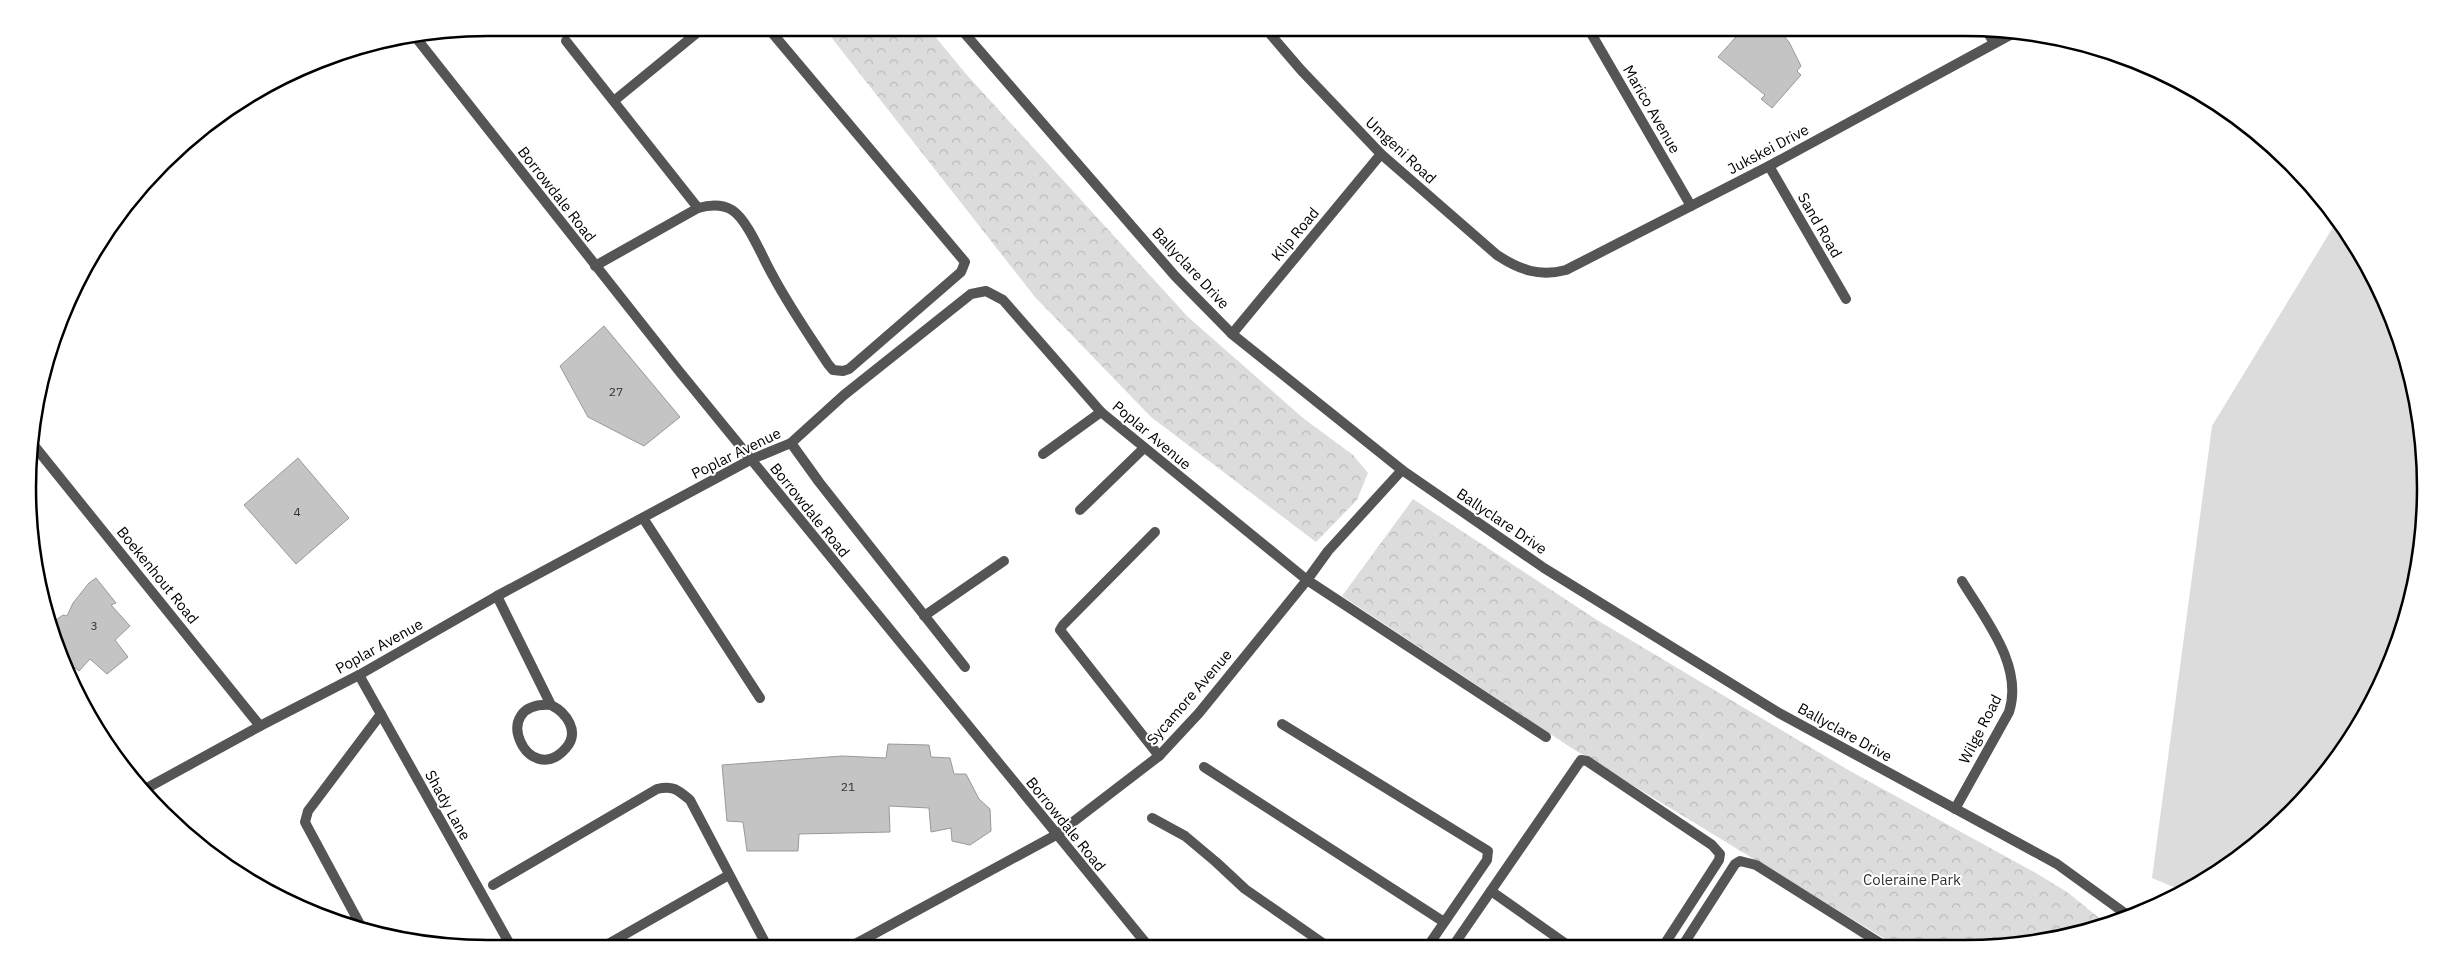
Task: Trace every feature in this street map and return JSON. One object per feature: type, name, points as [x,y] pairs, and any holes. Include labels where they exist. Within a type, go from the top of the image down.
[{"type":"street","points":[[615,100],[693,36]]},
{"type":"street","points":[[595,266],[698,208],[707,205],[723,207],[733,211],[741,220],[773,277],[832,370],[843,371],[849,368],[965,266],[964,259],[775,36]]},
{"type":"street","name":"Ballyclare Drive","points":[[967,36],[1175,276],[1232,334],[1402,470],[1544,568],[1771,708],[2057,864],[2122,911]]},
{"type":"street","name":"Umgeni Road","points":[[1271,36],[1381,154],[1497,256],[1534,274]]},
{"type":"street","name":"Marico Avenue","points":[[1593,36],[1691,206]]},
{"type":"street","points":[[1990,37],[1994,43]]},
{"type":"street","name":"Jukskei Drive","points":[[1534,274],[1552,274],[1566,270],[1769,166],[2004,38]]},
{"type":"street","points":[[566,41],[615,100],[698,208]]},
{"type":"street","name":"Borrowdale Road","points":[[419,42],[750,460],[1143,940]]},
{"type":"street","name":"Klip Road","points":[[1232,334],[1381,154]]},
{"type":"street","name":"Sand Road","points":[[1769,166],[1846,299]]},
{"type":"street","name":"Poplar Avenue","points":[[149,787],[260,726],[359,675],[497,596],[750,460],[791,443],[844,395],[970,294],[986,291],[1003,300],[1101,412],[1307,580],[1546,736]]},
{"type":"street","points":[[1043,454],[1101,412]]},
{"type":"street","points":[[791,443],[818,482],[965,667]]},
{"type":"street","points":[[1080,510],[1144,448]]},
{"type":"street","name":"Boekenhout Road","points":[[38,450],[260,726]]},
{"type":"street","name":"Sycamore Avenue","points":[[863,940],[1056,835],[1159,756],[1199,713],[1307,580],[1328,551],[1402,470]]},
{"type":"street","points":[[642,518],[760,698]]},
{"type":"street","points":[[1155,532],[1062,625],[1060,630],[1159,756]]},
{"type":"street","points":[[924,616],[1004,561]]},
{"type":"street","name":"Wilge Road","points":[[1955,809],[2009,712],[2014,698],[2013,678],[1997,639],[1962,581]]},
{"type":"street","points":[[497,596],[551,705],[562,711],[570,721],[569,745],[561,754],[550,759],[537,758],[526,753],[519,743],[516,731],[520,719],[528,709],[539,704],[551,705]]},
{"type":"street","name":"Shady Lane","points":[[359,675],[508,940]]},
{"type":"street","points":[[358,920],[307,826],[306,818],[308,811],[381,714]]},
{"type":"street","points":[[1282,724],[1488,851],[1487,860],[1432,940]]},
{"type":"street","points":[[1457,940],[1579,761],[1584,760],[1712,845],[1720,854],[1719,860],[1668,940]]},
{"type":"street","points":[[1204,767],[1444,922]]},
{"type":"street","points":[[493,885],[657,789],[676,788],[690,800],[764,940]]},
{"type":"street","points":[[1152,818],[1185,836],[1245,890],[1318,940]]},
{"type":"street","points":[[1686,940],[1734,864],[1740,861],[1756,865],[1875,940]]},
{"type":"street","points":[[615,940],[729,875]]},
{"type":"street","points":[[1491,890],[1561,940]]},
{"type":"green space","points":[[830,36],[935,36],[966,74],[1188,317],[1303,418],[1353,455],[1368,473],[1357,500],[1316,542],[1151,417],[1035,297]]},
{"type":"green space","points":[[2333,227],[2356,262],[2382,315],[2393,343],[2408,400],[2416,458],[2417,488],[2416,518],[2408,576],[2393,633],[2382,661],[2370,688],[2341,739],[2305,786],[2263,828],[2216,864],[2175,888],[2152,878],[2212,426]]},
{"type":"green space","name":"Coleraine Park","points":[[1413,499],[1597,620],[1850,771],[2036,873],[2067,892],[2100,919],[2053,931],[1995,939],[1887,940],[1570,747],[1342,596]]},
{"type":"building","points":[[1737,36],[1784,36],[1801,66],[1797,71],[1801,75],[1772,108],[1761,99],[1765,95],[1718,57]]},
{"type":"building","points":[[604,326],[680,417],[644,446],[588,417],[560,366]]},
{"type":"building","points":[[298,458],[349,518],[296,564],[244,505]]},
{"type":"building","points":[[96,578],[116,603],[111,605],[130,626],[115,640],[128,657],[107,674],[90,659],[79,671],[74,667],[56,620],[63,615],[67,616],[73,603],[89,583]]},
{"type":"building","points":[[888,744],[929,745],[931,757],[950,758],[954,774],[966,774],[979,799],[990,809],[991,831],[970,845],[952,841],[951,828],[931,832],[929,808],[889,806],[890,832],[799,834],[798,851],[747,851],[743,822],[727,821],[722,765],[842,756],[886,758]]}]
